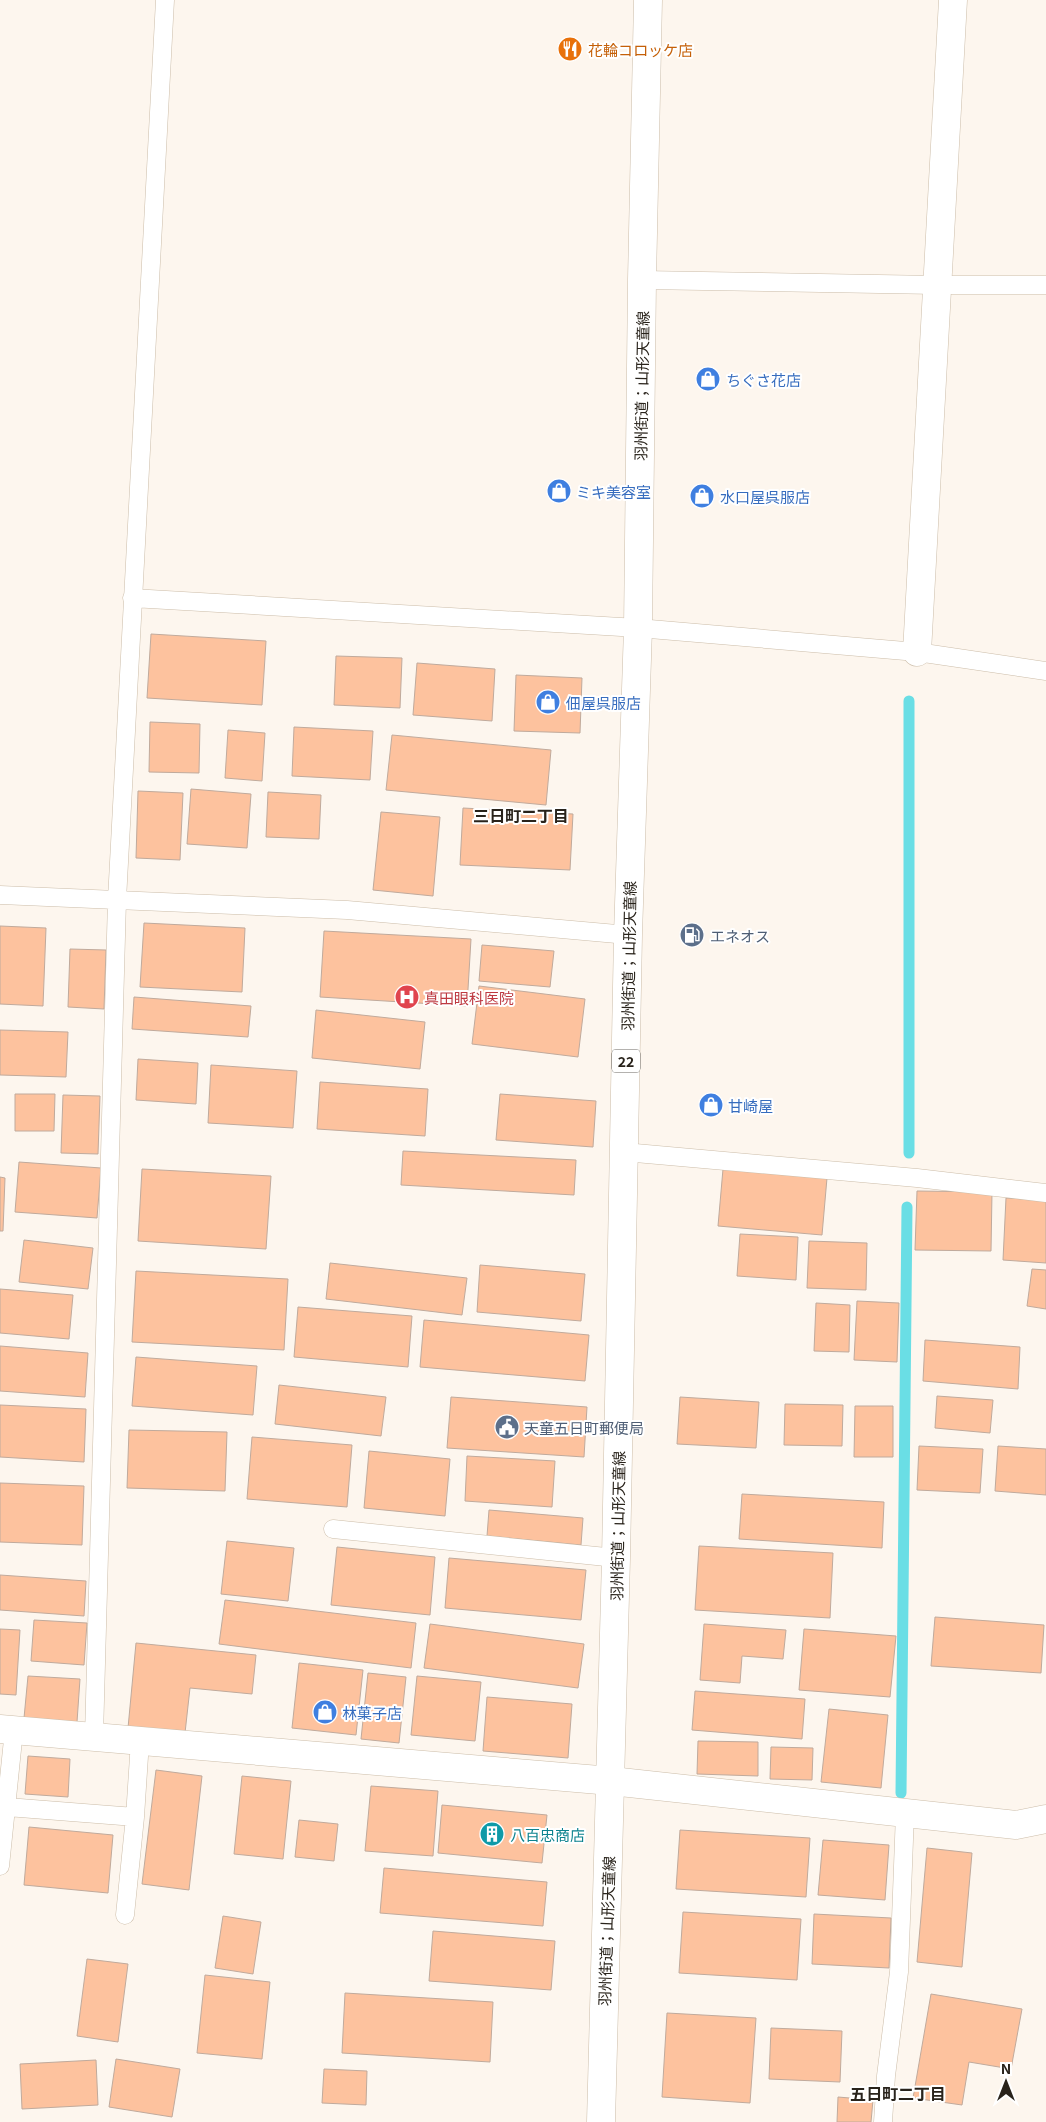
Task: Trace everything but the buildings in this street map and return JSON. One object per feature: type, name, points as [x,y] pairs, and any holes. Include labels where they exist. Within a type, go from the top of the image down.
[{"type":"main road","name":"羽州街道；山形天童線","points":[[601,2122],[611,1781],[628,935],[638,628],[642,280],[648,0]]},
{"type":"main road","points":[[917,652],[953,0]]},
{"type":"main road","points":[[7,1730],[611,1781],[1016,1825],[1046,1820]]},
{"type":"lane","points":[[94,1736],[117,900],[165,0]]},
{"type":"lane","points":[[642,280],[1046,285]]},
{"type":"lane","points":[[132,598],[638,628],[917,652],[1046,670]]},
{"type":"lane","points":[[0,895],[347,910],[628,935]]},
{"type":"lane","points":[[624,1152],[916,1178],[1046,1193]]},
{"type":"lane","points":[[333,1529],[616,1558]]},
{"type":"lane","points":[[0,1866],[7,1807],[7,1730]]},
{"type":"lane","points":[[125,1915],[135,1817],[140,1741]]},
{"type":"lane","points":[[7,1807],[135,1817]]},
{"type":"lane","points":[[883,2122],[886,2076],[899,1972],[905,1813]]},
{"type":"waterway","points":[[909,701],[909,1153]]},
{"type":"waterway","points":[[901,1793],[907,1207]]},
{"type":"place","name":"花輪コロッケ店","points":[[570,49]]},
{"type":"place","name":"ちぐさ花店","points":[[708,379]]},
{"type":"place","name":"ミキ美容室","points":[[559,491]]},
{"type":"place","name":"水口屋呉服店","points":[[702,496]]},
{"type":"place","name":"佃屋呉服店","points":[[548,702]]},
{"type":"place","name":"エネオス","points":[[692,935]]},
{"type":"place","name":"真田眼科医院","points":[[407,997]]},
{"type":"place","name":"甘崎屋","points":[[711,1105]]},
{"type":"place","name":"天童五日町郵便局","points":[[507,1427]]},
{"type":"place","name":"林菓子店","points":[[325,1712]]},
{"type":"place","name":"八百忠商店","points":[[492,1834]]},
{"type":"district","name":"三日町二丁目","points":[[521,815]]},
{"type":"district","name":"五日町二丁目","points":[[898,2093]]}]
